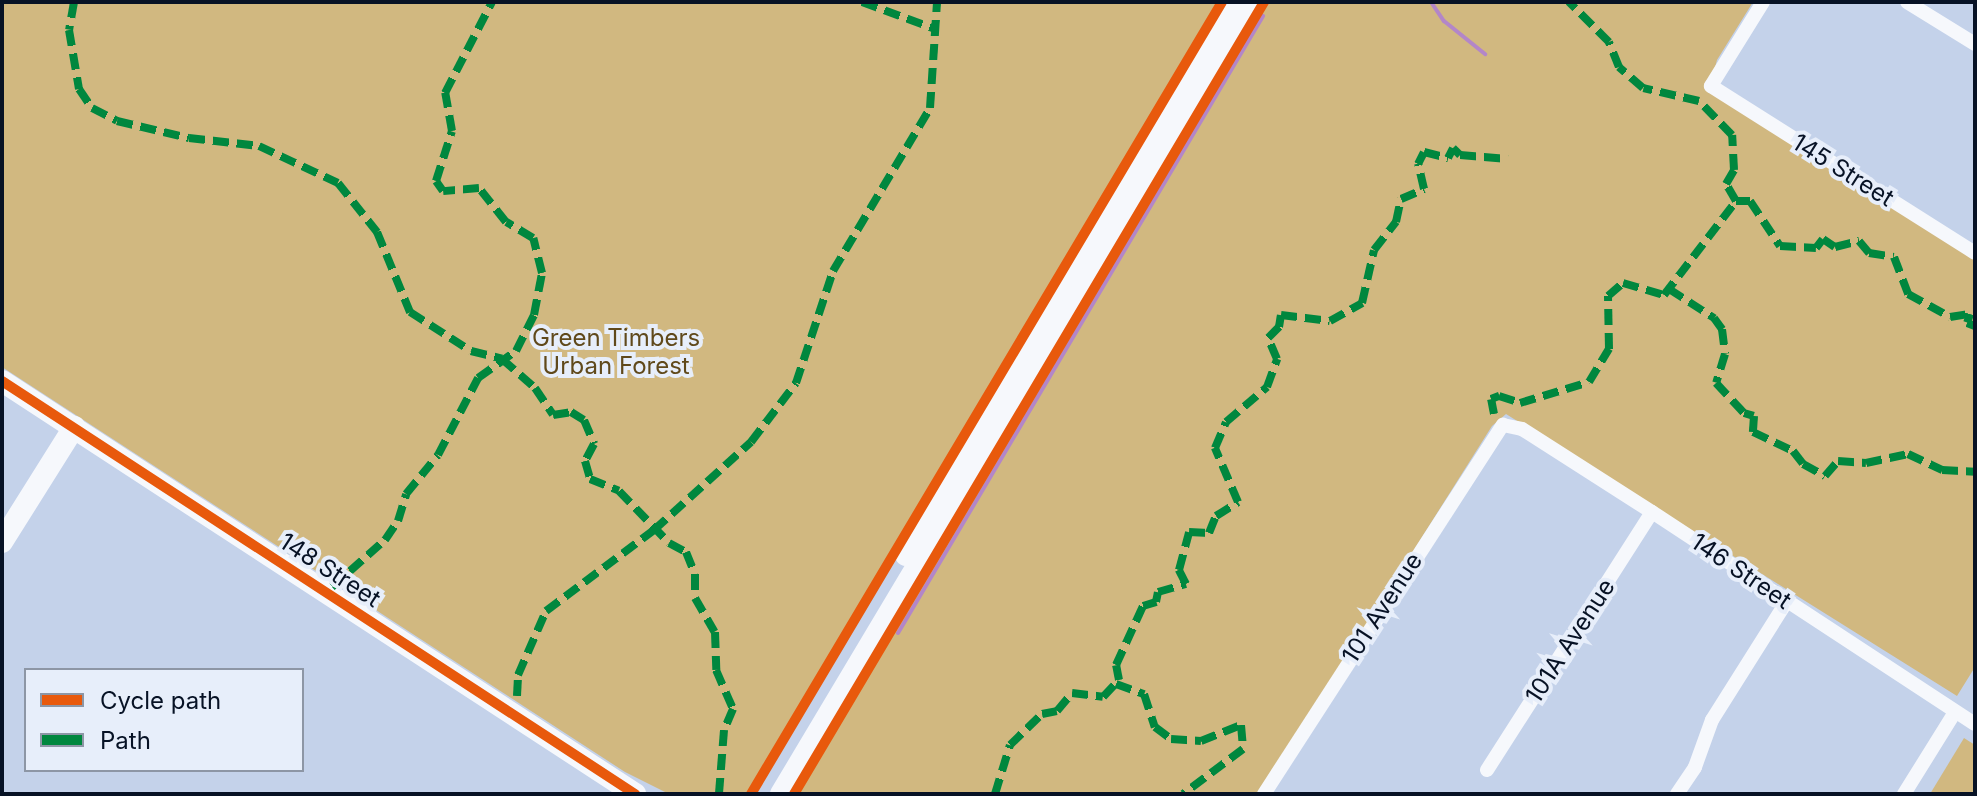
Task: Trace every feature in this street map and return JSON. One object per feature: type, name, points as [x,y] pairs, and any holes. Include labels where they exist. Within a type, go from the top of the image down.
[{"type":"main road","points":[[764,794],[1233,2]]},
{"type":"main road","points":[[781,794],[1254,2]]},
{"type":"main road","name":"148 Street","points":[[2,381],[635,794]]},
{"type":"main road","points":[[2,542],[74,427]]},
{"type":"street","name":"145 Street","points":[[1763,2],[1711,86],[1975,253]]},
{"type":"street","points":[[1907,2],[1975,44]]},
{"type":"street","name":"146 Street","points":[[1503,425],[1522,429],[1975,724]]},
{"type":"street","name":"101 Avenue","points":[[1264,794],[1503,425]]},
{"type":"street","name":"101A Avenue","points":[[1487,770],[1652,512]]},
{"type":"street","points":[[1677,794],[1695,767],[1712,720],[1787,601]]},
{"type":"street","points":[[1904,794],[1955,712]]},
{"type":"green space","name":"Green Timbers Urban Forest","points":[[2,2],[1227,2],[754,794],[669,794],[625,772],[2,367]]},
{"type":"green space","points":[[1261,2],[1753,2],[1717,60],[1712,79],[1975,252],[1975,667],[1957,696],[1506,414],[1492,426],[1260,794],[790,794]]},
{"type":"green space","points":[[1964,738],[1975,745],[1975,794],[1930,794]]},
{"type":"waterway","points":[[1431,2],[1444,21],[1485,54]]},
{"type":"waterway","points":[[898,633],[1263,16]]},
{"type":"marked path","points":[[74,2],[69,30],[79,89],[92,108],[117,121],[189,138],[259,146],[338,183],[377,232],[410,312],[471,351],[502,359],[535,388],[553,415],[571,412],[584,420],[594,444],[585,461],[590,479],[619,491],[669,543],[686,552],[695,574],[695,598],[715,632],[716,670],[733,709],[724,730],[719,794]]},
{"type":"marked path","points":[[332,587],[385,540],[398,521],[406,494],[438,455],[478,378],[516,351],[534,315],[542,273],[533,238],[506,222],[479,188],[443,191],[436,181],[452,131],[445,93],[492,2]]},
{"type":"marked path","points":[[862,2],[935,29]]},
{"type":"marked path","points":[[517,696],[518,675],[546,611],[654,530],[751,442],[796,383],[833,271],[930,108],[937,2]]},
{"type":"marked path","points":[[1494,414],[1491,399],[1499,396],[1520,403],[1589,382],[1609,349],[1608,296],[1623,283],[1664,295],[1736,201],[1726,184],[1734,170],[1732,135],[1699,101],[1643,88],[1619,67],[1609,42],[1569,2]]},
{"type":"marked path","points":[[995,794],[1010,745],[1042,714],[1057,711],[1072,693],[1103,697],[1119,680],[1116,665],[1143,606],[1156,602],[1158,592],[1186,584],[1179,570],[1189,532],[1209,533],[1216,516],[1238,502],[1215,448],[1226,422],[1267,387],[1277,359],[1268,338],[1279,327],[1281,315],[1330,321],[1362,303],[1374,250],[1396,222],[1401,199],[1424,189],[1418,164],[1424,152],[1448,158],[1453,148],[1460,155],[1508,159]]},
{"type":"marked path","points":[[1736,201],[1750,201],[1780,246],[1816,248],[1823,239],[1835,247],[1859,241],[1869,253],[1894,257],[1908,294],[1950,317],[1970,314],[1967,323],[1975,326]]},
{"type":"marked path","points":[[1669,289],[1714,318],[1722,329],[1725,354],[1716,383],[1744,413],[1754,416],[1753,432],[1793,451],[1803,464],[1825,476],[1838,461],[1866,463],[1908,454],[1942,470],[1975,472]]},
{"type":"marked path","points":[[1116,684],[1144,694],[1155,727],[1171,739],[1201,741],[1241,725],[1243,749],[1183,794]]},
{"type":"cycle path","points":[[751,794],[1222,2]]},
{"type":"cycle path","points":[[794,794],[1264,2]]},
{"type":"cycle path","points":[[2,381],[635,794]]}]
